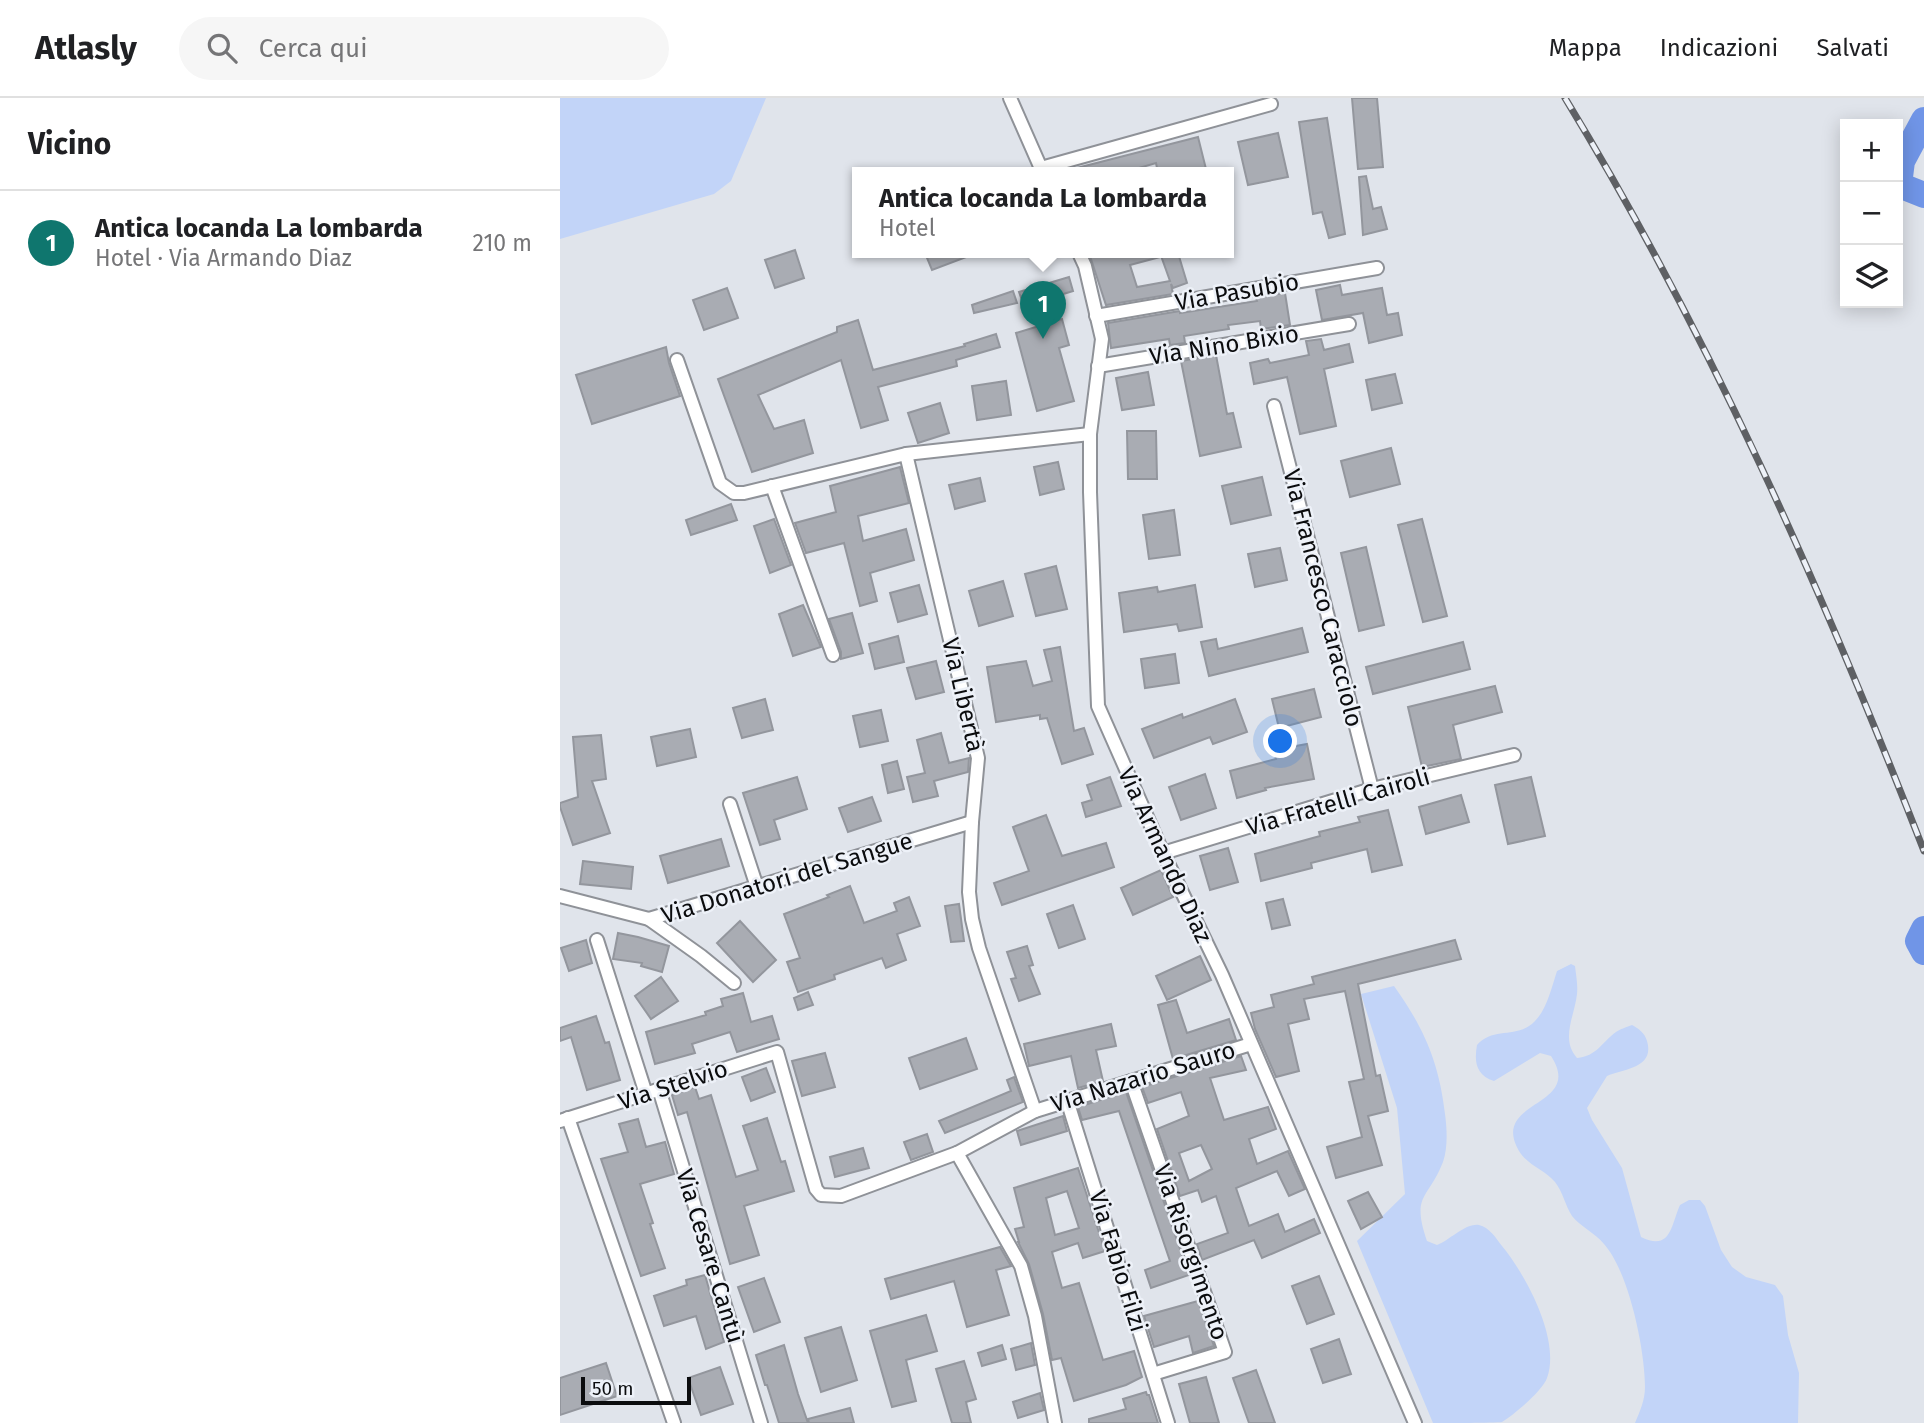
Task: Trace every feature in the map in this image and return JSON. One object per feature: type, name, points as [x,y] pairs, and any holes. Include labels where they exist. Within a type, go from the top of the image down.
[{"type":"street","points":[[1010,98],[1040,167]]},
{"type":"street","points":[[1056,167],[1271,104]]},
{"type":"street","name":"Via Armando Diaz","points":[[1081,258],[1102,339],[1090,434],[1098,706],[1163,853],[1222,975],[1415,1423]]},
{"type":"street","name":"Via Pasubio","points":[[1096,316],[1377,268]]},
{"type":"street","name":"Via Nino Bixio","points":[[1098,366],[1349,324]]},
{"type":"street","points":[[677,360],[720,483],[734,493],[744,493],[906,454],[1090,434]]},
{"type":"street","name":"Via Francesco Caracciolo","points":[[1274,406],[1372,789]]},
{"type":"street","name":"Via Libertà","points":[[906,454],[978,758],[969,892],[972,919],[979,948],[1035,1111]]},
{"type":"street","points":[[772,486],[833,655]]},
{"type":"street","name":"Via Fratelli Cairoli","points":[[1163,853],[1372,789],[1514,755]]},
{"type":"street","points":[[730,804],[757,887]]},
{"type":"street","name":"Via Donatori del Sangue","points":[[560,896],[649,919],[972,822]]},
{"type":"street","points":[[649,919],[701,956],[734,984]]},
{"type":"street","points":[[597,940],[646,1094]]},
{"type":"street","name":"Via Nazario Sauro","points":[[841,1196],[957,1153],[1035,1111],[1251,1044]]},
{"type":"street","name":"Via Stelvio","points":[[564,1120],[777,1052],[816,1189],[821,1195],[841,1196]]},
{"type":"street","name":"Via Risorgimento","points":[[1131,1081],[1226,1352],[1153,1374]]},
{"type":"street","name":"Via Cesare Cantù","points":[[659,1089],[761,1423]]},
{"type":"street","name":"Via Fabio Filzi","points":[[1067,1100],[1168,1423]]},
{"type":"street","points":[[564,1120],[674,1423]]},
{"type":"street","points":[[957,1153],[1021,1266],[1035,1316],[1055,1423]]},
{"type":"shaded area","points":[[560,98],[766,98],[731,181],[714,194],[560,239]]},
{"type":"shaded area","points":[[1571,964],[1575,966],[1577,991],[1569,1035],[1572,1051],[1577,1058],[1594,1052],[1616,1032],[1632,1025],[1641,1031],[1647,1041],[1647,1057],[1636,1066],[1607,1076],[1587,1108],[1622,1168],[1641,1237],[1651,1241],[1664,1239],[1672,1228],[1680,1205],[1689,1200],[1700,1200],[1705,1206],[1721,1250],[1732,1267],[1746,1277],[1775,1285],[1783,1296],[1788,1335],[1799,1373],[1798,1423],[1635,1423],[1644,1396],[1644,1371],[1639,1333],[1621,1273],[1604,1244],[1572,1216],[1555,1182],[1522,1156],[1513,1134],[1516,1122],[1556,1085],[1558,1073],[1551,1056],[1540,1053],[1494,1081],[1483,1075],[1476,1062],[1477,1045],[1483,1040],[1496,1034],[1522,1029],[1535,1021],[1547,1001],[1557,971]]},
{"type":"shaded area","points":[[1394,986],[1414,1016],[1428,1046],[1439,1078],[1445,1114],[1445,1156],[1421,1205],[1422,1226],[1427,1241],[1437,1245],[1468,1227],[1479,1225],[1486,1228],[1521,1274],[1545,1327],[1550,1363],[1547,1378],[1528,1402],[1502,1422],[1433,1423],[1357,1241],[1405,1194],[1397,1108],[1361,994]]},
{"type":"building","points":[[1352,98],[1377,98],[1383,167],[1358,169]]},
{"type":"building","points":[[1327,118],[1345,234],[1329,238],[1322,212],[1313,214],[1299,122]]},
{"type":"building","points":[[1278,133],[1288,177],[1248,185],[1238,142]]},
{"type":"building","points":[[1198,137],[1206,167],[1157,167],[1156,163],[1142,167],[1081,167]]},
{"type":"building","points":[[1366,176],[1373,209],[1381,207],[1387,229],[1363,235],[1359,177]]},
{"type":"building","points":[[795,250],[804,278],[775,288],[765,260]]},
{"type":"building","points":[[927,258],[964,258],[932,270]]},
{"type":"building","points":[[1091,258],[1156,258],[1130,265],[1137,287],[1170,281],[1162,258],[1180,258],[1187,283],[1173,288],[1171,284],[1173,294],[1106,305]]},
{"type":"building","points":[[1069,277],[1073,291],[1024,306],[1019,292]]},
{"type":"building","points":[[1340,285],[1342,295],[1382,288],[1387,315],[1398,313],[1402,335],[1369,343],[1363,313],[1322,320],[1316,290]]},
{"type":"building","points":[[727,288],[738,318],[704,330],[693,300]]},
{"type":"building","points":[[1013,291],[1017,303],[974,313],[972,305]]},
{"type":"building","points":[[1285,293],[1290,325],[1261,329],[1260,321],[1228,325],[1229,329],[1184,336],[1185,343],[1170,345],[1169,339],[1111,348],[1108,323],[1257,301],[1256,297]]},
{"type":"building","points":[[1062,319],[1069,345],[1059,348],[1074,401],[1037,411],[1016,333]]},
{"type":"building","points":[[858,320],[873,370],[965,346],[964,344],[996,334],[1000,347],[956,360],[957,366],[878,387],[888,420],[861,428],[841,360],[758,395],[774,429],[804,420],[813,453],[752,472],[718,379],[837,332],[837,327]]},
{"type":"building","points":[[1321,339],[1324,350],[1349,344],[1353,362],[1324,369],[1336,426],[1300,434],[1287,377],[1254,384],[1250,363],[1268,359],[1270,363],[1309,355],[1306,341]]},
{"type":"building","points":[[666,347],[680,396],[592,424],[576,375]]},
{"type":"building","points":[[1216,355],[1227,414],[1233,413],[1241,447],[1200,456],[1181,361]]},
{"type":"building","points":[[1148,372],[1154,405],[1122,410],[1116,378]]},
{"type":"building","points":[[1395,374],[1402,403],[1372,410],[1366,380]]},
{"type":"building","points":[[1006,381],[1011,415],[977,420],[972,386]]},
{"type":"building","points":[[940,403],[949,433],[918,443],[908,413]]},
{"type":"building","points":[[1127,431],[1156,431],[1157,479],[1128,479]]},
{"type":"building","points":[[1391,448],[1400,484],[1350,497],[1341,461]]},
{"type":"building","points":[[1058,462],[1064,489],[1040,495],[1034,467]]},
{"type":"building","points":[[900,467],[909,503],[858,516],[863,541],[906,529],[914,560],[870,573],[877,601],[860,606],[844,543],[806,553],[795,523],[836,512],[830,486]]},
{"type":"building","points":[[1262,477],[1271,515],[1231,524],[1222,486]]},
{"type":"building","points":[[980,478],[985,501],[955,509],[949,485]]},
{"type":"building","points":[[731,504],[737,520],[691,535],[686,520]]},
{"type":"building","points":[[1174,510],[1180,555],[1149,559],[1143,515]]},
{"type":"building","points":[[774,519],[791,565],[770,573],[754,526]]},
{"type":"building","points":[[1422,519],[1447,616],[1423,622],[1398,525]]},
{"type":"building","points":[[1366,547],[1384,625],[1359,631],[1341,553]]},
{"type":"building","points":[[1280,548],[1287,580],[1255,587],[1248,554]]},
{"type":"building","points":[[1056,566],[1067,609],[1036,616],[1025,574]]},
{"type":"building","points":[[1003,581],[1013,616],[979,626],[969,591]]},
{"type":"building","points":[[919,585],[927,614],[898,622],[890,593]]},
{"type":"building","points":[[1195,585],[1202,627],[1179,631],[1177,624],[1124,632],[1119,593],[1157,587],[1158,592]]},
{"type":"building","points":[[803,605],[821,647],[793,656],[779,614]]},
{"type":"building","points":[[852,613],[863,653],[841,659],[829,619]]},
{"type":"building","points":[[1302,628],[1308,652],[1209,676],[1201,642],[1216,639],[1218,649]]},
{"type":"building","points":[[898,636],[904,662],[875,669],[869,644]]},
{"type":"building","points":[[1463,642],[1470,669],[1373,694],[1366,667]]},
{"type":"building","points":[[1060,647],[1074,731],[1084,728],[1093,754],[1062,764],[1047,718],[1040,719],[1040,715],[996,722],[987,667],[1026,661],[1033,686],[1052,681],[1044,650]]},
{"type":"building","points":[[1175,654],[1179,683],[1145,688],[1141,659]]},
{"type":"building","points":[[936,661],[944,692],[916,699],[907,668]]},
{"type":"building","points":[[1495,686],[1502,712],[1453,725],[1461,759],[1422,767],[1408,707]]},
{"type":"building","points":[[1314,689],[1321,717],[1279,728],[1272,699]]},
{"type":"building","points":[[765,699],[773,730],[742,738],[733,708]]},
{"type":"building","points":[[1235,699],[1247,732],[1213,744],[1210,737],[1154,758],[1142,729],[1182,714],[1183,718]]},
{"type":"building","points":[[881,710],[888,741],[860,747],[853,716]]},
{"type":"building","points":[[690,729],[696,757],[657,766],[651,737]]},
{"type":"building","points":[[941,733],[949,763],[969,758],[968,772],[934,781],[938,796],[913,802],[907,777],[925,773],[917,740]]},
{"type":"building","points":[[601,735],[606,779],[592,781],[610,833],[573,845],[560,803],[578,797],[573,737]]},
{"type":"building","points":[[1307,744],[1314,779],[1265,788],[1266,790],[1237,798],[1230,771],[1276,759],[1274,750]]},
{"type":"building","points":[[897,761],[904,789],[888,793],[882,765]]},
{"type":"building","points":[[1205,774],[1216,808],[1181,820],[1169,787]]},
{"type":"building","points":[[797,777],[807,809],[774,820],[780,839],[760,845],[743,793]]},
{"type":"building","points":[[1110,777],[1121,806],[1086,817],[1082,803],[1092,800],[1087,785]]},
{"type":"building","points":[[1531,777],[1545,836],[1508,844],[1495,785]]},
{"type":"building","points":[[1461,795],[1469,822],[1426,834],[1419,807]]},
{"type":"building","points":[[872,797],[881,821],[848,832],[839,808]]},
{"type":"building","points":[[1388,810],[1402,865],[1372,872],[1367,849],[1311,863],[1312,868],[1261,881],[1255,854],[1320,836],[1319,832],[1360,822],[1358,817]]},
{"type":"building","points":[[1046,815],[1062,856],[1106,843],[1114,867],[1002,905],[994,883],[1029,871],[1013,827]]},
{"type":"building","points":[[721,839],[729,866],[668,883],[660,856]]},
{"type":"building","points":[[1228,848],[1238,882],[1210,890],[1200,856]]},
{"type":"building","points":[[583,861],[633,867],[631,889],[580,884]]},
{"type":"building","points":[[1161,870],[1173,897],[1133,915],[1121,888]]},
{"type":"building","points":[[850,886],[864,923],[897,911],[894,903],[909,897],[920,926],[897,934],[906,960],[886,968],[882,958],[834,975],[835,979],[798,992],[787,962],[800,958],[784,914]]},
{"type":"building","points":[[1283,899],[1290,925],[1272,929],[1266,903]]},
{"type":"building","points":[[959,904],[964,941],[951,942],[945,906]]},
{"type":"building","points":[[1073,905],[1085,939],[1059,948],[1047,914]]},
{"type":"building","points":[[740,921],[776,960],[753,982],[717,943]]},
{"type":"building","points":[[618,933],[669,946],[662,972],[641,966],[642,963],[613,959]]},
{"type":"building","points":[[586,940],[592,963],[569,971],[561,948]]},
{"type":"building","points":[[1455,940],[1461,959],[1358,984],[1376,1076],[1380,1075],[1388,1111],[1368,1116],[1382,1165],[1336,1178],[1327,1147],[1362,1137],[1349,1082],[1364,1079],[1345,991],[1304,999],[1309,1019],[1288,1024],[1299,1071],[1276,1077],[1251,1013],[1274,1007],[1271,995],[1314,984],[1312,977]]},
{"type":"building","points":[[1027,946],[1033,965],[1029,966],[1040,994],[1019,1001],[1011,979],[1016,978],[1007,952]]},
{"type":"building","points":[[1200,956],[1211,980],[1167,1000],[1156,976]]},
{"type":"building","points":[[661,977],[678,1001],[651,1019],[635,996]]},
{"type":"building","points":[[808,992],[813,1005],[798,1010],[794,998]]},
{"type":"building","points":[[743,993],[751,1022],[772,1016],[779,1039],[737,1052],[730,1032],[692,1044],[695,1053],[655,1064],[646,1032],[706,1015],[705,1012],[723,1006],[721,999]]},
{"type":"building","points":[[1176,1000],[1187,1033],[1229,1019],[1236,1040],[1173,1059],[1158,1005]]},
{"type":"building","points":[[596,1016],[605,1043],[609,1042],[620,1080],[587,1090],[571,1037],[560,1041],[560,1028]]},
{"type":"building","points":[[1111,1024],[1116,1046],[1096,1050],[1103,1081],[1078,1088],[1071,1056],[1029,1066],[1024,1044]]},
{"type":"building","points":[[966,1038],[977,1069],[920,1089],[909,1058]]},
{"type":"building","points":[[825,1053],[835,1087],[802,1096],[792,1061]]},
{"type":"building","points":[[1241,1056],[1246,1070],[1210,1078],[1224,1120],[1268,1107],[1276,1129],[1249,1139],[1257,1164],[1288,1151],[1305,1189],[1289,1196],[1277,1171],[1236,1188],[1249,1226],[1278,1214],[1285,1232],[1314,1219],[1320,1233],[1262,1258],[1254,1240],[1202,1260],[1197,1244],[1228,1233],[1216,1196],[1202,1202],[1198,1190],[1180,1196],[1157,1129],[1189,1116],[1181,1092],[1148,1103],[1142,1087]],"holes":[[[1201,1145],[1212,1169],[1189,1181],[1179,1153]]]},
{"type":"building","points":[[766,1068],[775,1092],[751,1101],[742,1077]]},
{"type":"building","points":[[1014,1077],[1023,1102],[945,1133],[939,1121],[1011,1091],[1007,1080]]},
{"type":"building","points":[[695,1087],[699,1099],[711,1095],[736,1177],[758,1170],[743,1126],[767,1118],[781,1162],[785,1161],[794,1191],[744,1206],[759,1255],[730,1264],[687,1112],[678,1115],[672,1095]]},
{"type":"building","points":[[1126,1092],[1189,1275],[1151,1288],[1145,1270],[1170,1261],[1119,1111],[1082,1120],[1078,1107]]},
{"type":"building","points":[[1063,1116],[1067,1131],[1021,1145],[1017,1131]]},
{"type":"building","points":[[638,1119],[646,1147],[665,1142],[674,1174],[640,1184],[665,1268],[641,1276],[601,1159],[628,1152],[619,1124]]},
{"type":"building","points":[[927,1134],[933,1152],[911,1160],[904,1142]]},
{"type":"building","points":[[863,1148],[869,1168],[835,1177],[830,1157]]},
{"type":"building","points":[[1078,1168],[1105,1251],[1083,1258],[1078,1243],[1052,1252],[1062,1288],[1079,1283],[1103,1360],[1134,1351],[1142,1377],[1126,1385],[1074,1401],[1061,1358],[1052,1360],[1029,1264],[1018,1242],[1015,1229],[1024,1227],[1014,1188]],"holes":[[[1067,1191],[1079,1228],[1055,1235],[1046,1198]]]},
{"type":"building","points":[[1368,1192],[1382,1217],[1361,1229],[1348,1201]]},
{"type":"building","points":[[1000,1247],[1011,1266],[996,1270],[1009,1315],[967,1327],[954,1281],[891,1299],[885,1279]]},
{"type":"building","points":[[705,1275],[724,1342],[706,1349],[696,1316],[664,1326],[654,1296],[687,1285],[686,1280]]},
{"type":"building","points":[[1319,1276],[1334,1314],[1307,1324],[1292,1286]]},
{"type":"building","points":[[764,1278],[780,1322],[754,1332],[738,1287]]},
{"type":"building","points":[[1198,1301],[1214,1346],[1193,1353],[1189,1336],[1154,1347],[1144,1316]]},
{"type":"building","points":[[926,1315],[937,1351],[906,1360],[916,1401],[892,1407],[870,1331]]},
{"type":"building","points":[[841,1327],[857,1380],[821,1392],[805,1338]]},
{"type":"building","points":[[1339,1339],[1351,1374],[1323,1383],[1311,1349]]},
{"type":"building","points":[[1031,1343],[1035,1365],[1016,1370],[1011,1349]]},
{"type":"building","points":[[784,1345],[808,1423],[779,1423],[765,1385],[756,1355]]},
{"type":"building","points":[[1002,1345],[1006,1359],[982,1366],[978,1353]]},
{"type":"building","points":[[964,1361],[976,1399],[966,1402],[971,1423],[952,1423],[936,1369]]},
{"type":"building","points":[[606,1363],[617,1396],[560,1415],[560,1378]]},
{"type":"building","points":[[720,1367],[733,1404],[701,1415],[688,1378]]},
{"type":"building","points":[[1256,1370],[1275,1423],[1249,1423],[1233,1378]]},
{"type":"building","points":[[1206,1377],[1219,1423],[1190,1423],[1179,1384]]},
{"type":"building","points":[[1146,1392],[1158,1423],[1089,1423],[1089,1419],[1126,1409],[1123,1399]]},
{"type":"building","points":[[1040,1393],[1044,1410],[1018,1418],[1013,1402]]},
{"type":"building","points":[[850,1408],[854,1423],[809,1423],[808,1419]]},
{"type":"waterway","points":[[1924,120],[1902,161],[1899,185],[1924,195]]},
{"type":"waterway","points":[[1924,929],[1918,941],[1924,952]]},
{"type":"railway","points":[[1565,98],[1668,280],[1761,467],[1846,658],[1924,851]]},
{"type":"place","name":"Antica locanda La lombarda","points":[[1043,339]]}]
